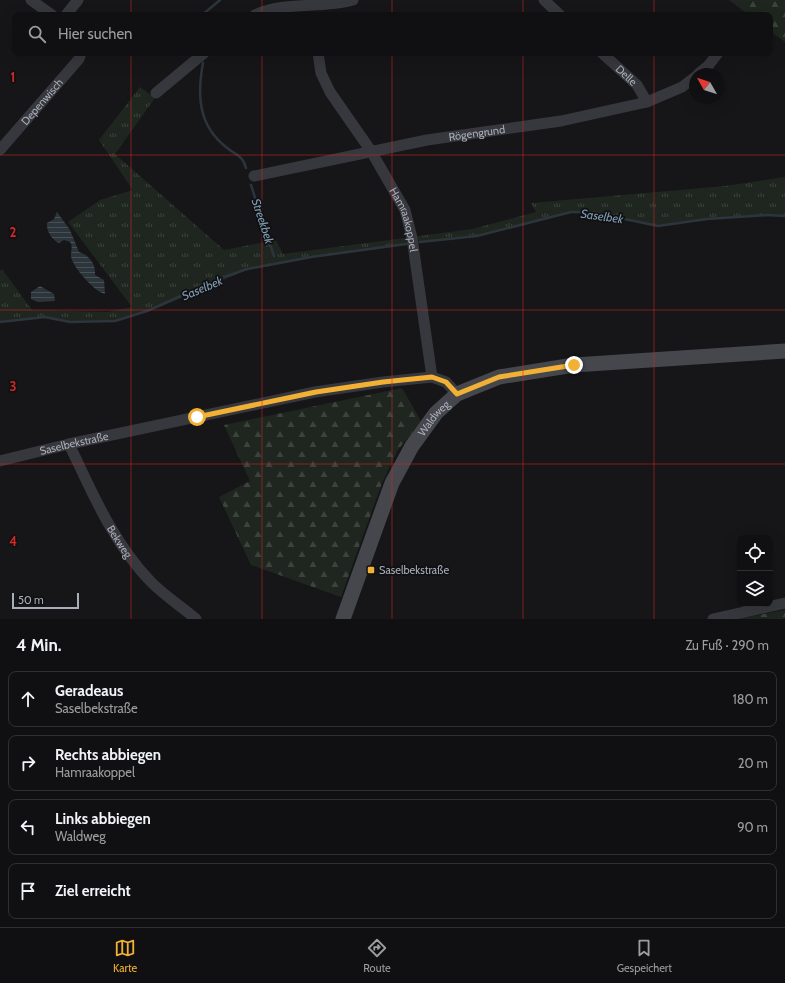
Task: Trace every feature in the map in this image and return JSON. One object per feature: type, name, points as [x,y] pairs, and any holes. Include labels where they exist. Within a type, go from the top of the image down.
[{"type":"main road","name":"Waldweg","points":[[343,619],[392,483],[412,446],[436,413],[457,394],[499,377],[574,365],[785,351]]},
{"type":"street","points":[[31,0],[48,12]]},
{"type":"street","points":[[68,12],[78,0]]},
{"type":"street","points":[[264,12],[270,10],[320,7],[353,0]]},
{"type":"street","points":[[544,0],[557,12]]},
{"type":"street","name":"Depenwisch","points":[[0,150],[80,56]]},
{"type":"street","points":[[156,93],[200,56]]},
{"type":"street","name":"Hamraakoppel","points":[[318,56],[321,73],[330,92],[371,151],[405,210],[412,238],[432,377]]},
{"type":"street","name":"Delle","points":[[605,56],[637,85],[647,102]]},
{"type":"street","points":[[706,68],[716,56]]},
{"type":"street","name":"Rögengrund","points":[[254,176],[427,140],[562,121],[647,102],[682,87],[689,82]]},
{"type":"street","points":[[432,377],[446,382],[457,394]]},
{"type":"street","name":"Saselbekstraße","points":[[0,461],[69,444],[316,392],[383,382],[432,377]]},
{"type":"street","name":"Bekweg","points":[[69,444],[105,519],[121,546],[152,583],[196,619]]},
{"type":"street","points":[[713,619],[785,602]]},
{"type":"green space","points":[[729,0],[785,0],[785,42],[773,33],[773,12],[745,12]]},
{"type":"green space","points":[[140,87],[155,98],[115,154],[224,250],[276,240],[283,254],[472,229],[536,212],[531,203],[725,186],[785,177],[785,216],[766,215],[707,219],[658,226],[591,212],[571,212],[477,236],[420,242],[312,258],[244,271],[155,309],[116,321],[70,322],[45,317],[0,322],[0,271],[2,269],[32,310],[108,312],[132,307],[68,222],[100,200],[133,190],[99,140]]},
{"type":"green space","points":[[402,388],[421,421],[398,450],[382,483],[341,597],[251,565],[219,497],[250,481],[224,425]]},
{"type":"green space","points":[[785,610],[785,619],[737,619]]},
{"type":"shaded area","points":[[57,212],[70,230],[79,252],[86,255],[91,260],[95,275],[104,280],[105,294],[96,290],[77,269],[71,258],[72,246],[70,242],[64,240],[59,243],[50,235],[47,229],[47,223],[54,219]]},
{"type":"shaded area","points":[[40,286],[54,294],[55,301],[38,302],[31,299],[31,292]]},
{"type":"waterway","name":"Streekbek","points":[[206,12],[220,0]]},
{"type":"waterway","name":"Streekbek","points":[[203,63],[200,98],[205,119],[217,138],[243,160],[246,168]]},
{"type":"waterway","name":"Streekbek","points":[[251,185],[274,256]]},
{"type":"waterway","name":"Saselbek","points":[[420,242],[477,236],[571,212],[591,212],[658,226],[707,219],[766,215],[785,216]]},
{"type":"waterway","name":"Saselbek","points":[[0,322],[45,317],[70,322],[115,321],[147,311],[224,277],[247,269],[311,257],[406,244]]},
{"type":"place","name":"Saselbekstraße","points":[[371,570]]},
{"type":"route","points":[[197,417],[316,392],[383,382],[432,377],[446,382],[457,394],[499,377],[574,365]]}]
